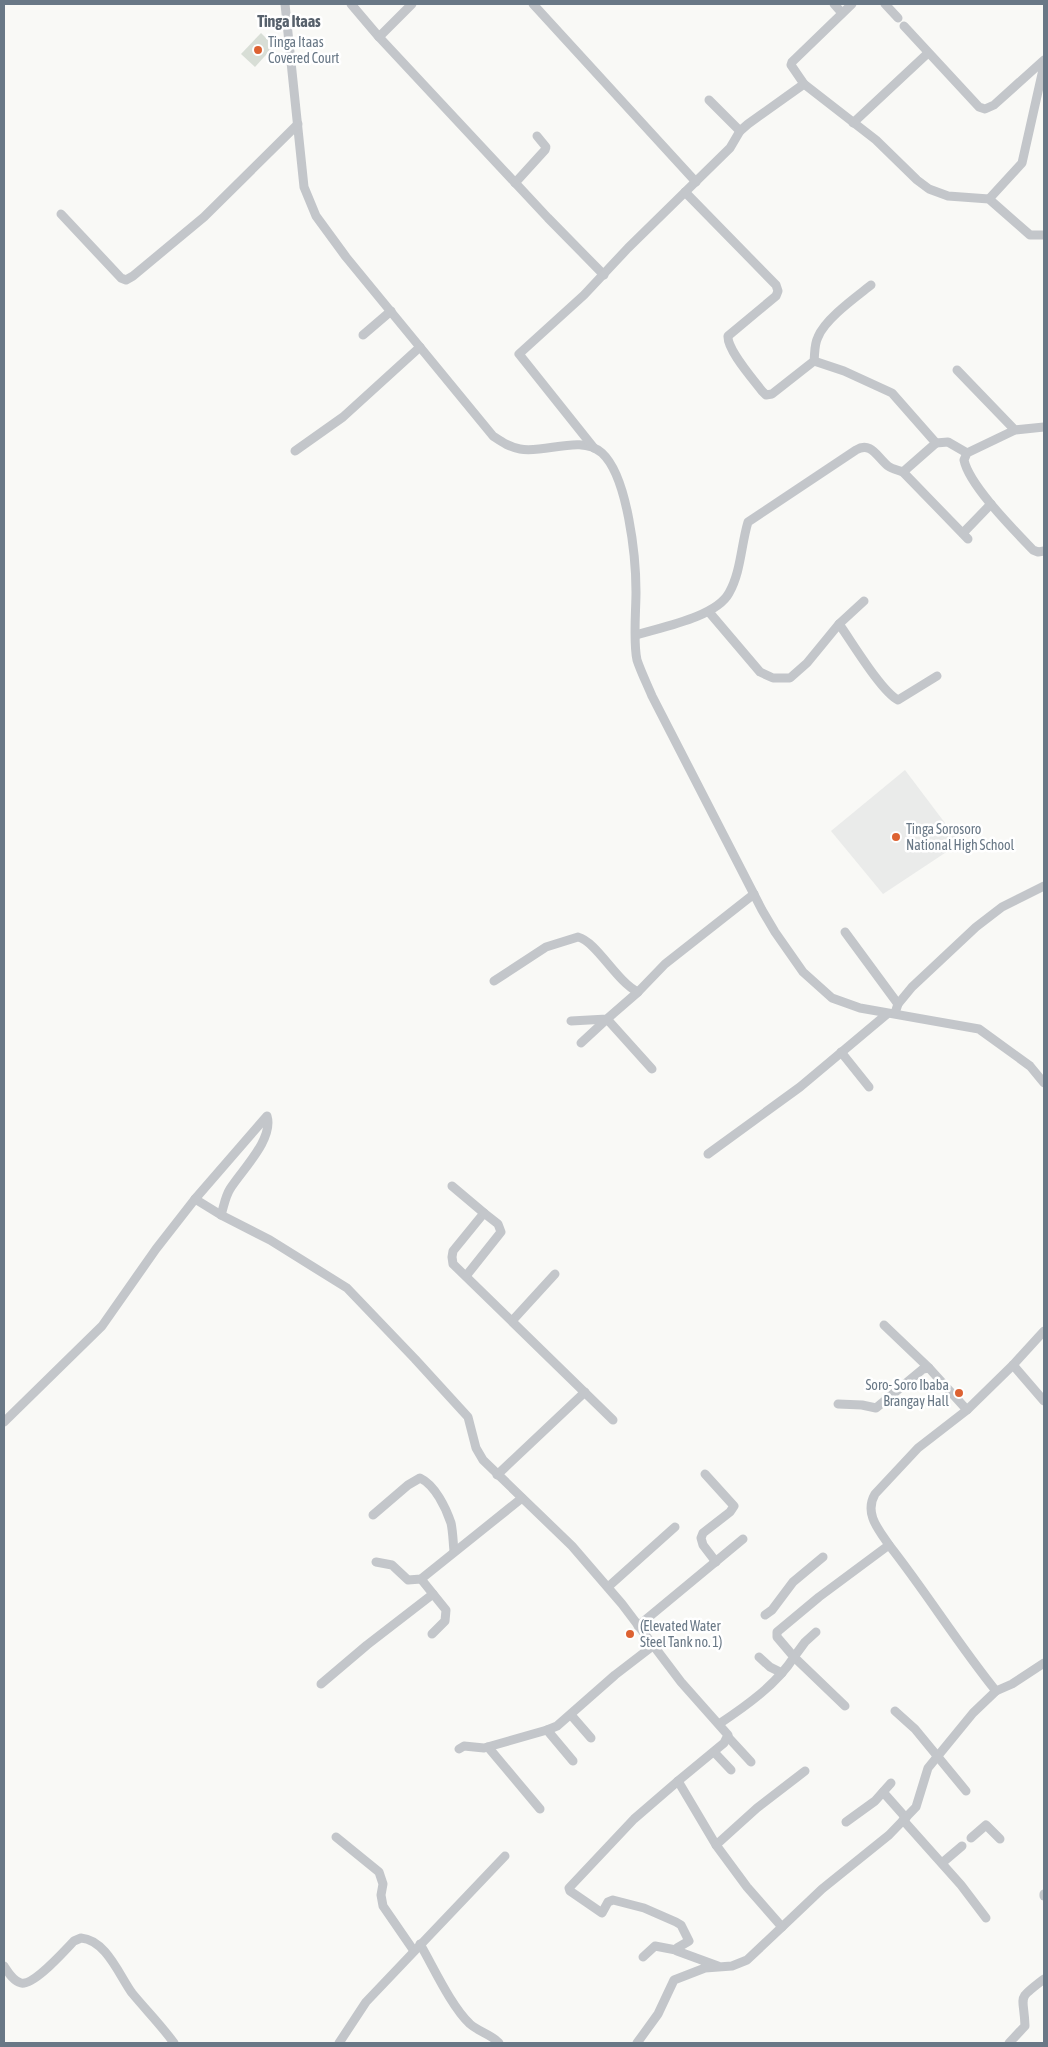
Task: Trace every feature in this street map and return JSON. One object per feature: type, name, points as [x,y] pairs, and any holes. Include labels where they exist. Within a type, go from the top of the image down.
[{"type":"street","points":[[285,4],[304,187],[316,216],[493,436],[505,445],[522,450],[580,445],[594,448]]},
{"type":"street","points":[[351,4],[379,37],[515,183],[604,275]]},
{"type":"street","points":[[379,37],[412,4]]},
{"type":"street","points":[[534,4],[696,182]]},
{"type":"street","points":[[834,4],[842,13]]},
{"type":"street","points":[[852,4],[792,62],[791,66],[804,84],[876,140],[916,180],[929,190],[948,196],[989,199],[1030,235],[1044,236]]},
{"type":"street","points":[[885,4],[898,18]]},
{"type":"street","points":[[904,26],[979,107],[985,109],[994,106],[1044,60]]},
{"type":"street","points":[[853,123],[928,53]]},
{"type":"street","points":[[989,199],[1022,163],[1044,65]]},
{"type":"street","points":[[804,84],[740,131],[730,148],[604,275],[518,354],[594,448],[602,453],[610,463],[618,479],[626,504],[636,581],[637,659],[652,696],[774,932],[803,972],[832,998],[860,1008],[979,1030],[1030,1066],[1044,1083]]},
{"type":"street","points":[[709,100],[740,131]]},
{"type":"street","points":[[61,214],[121,278],[126,280],[204,217],[298,124]]},
{"type":"street","points":[[515,183],[546,150],[546,147],[537,136]]},
{"type":"street","points":[[686,192],[776,285],[778,291],[776,296],[728,336],[728,342],[732,349],[766,395],[772,394],[814,361],[818,335],[845,306],[871,285]]},
{"type":"street","points":[[363,335],[391,311]]},
{"type":"street","points":[[295,451],[343,417],[420,347]]},
{"type":"street","points":[[814,361],[844,371],[892,393],[936,443]]},
{"type":"street","points":[[957,370],[1016,430]]},
{"type":"street","points":[[1044,427],[1016,430],[967,453],[964,460],[965,466],[991,504],[1033,550],[1038,552],[1044,551]]},
{"type":"street","points":[[903,472],[936,443],[948,442],[967,453]]},
{"type":"street","points":[[636,635],[709,612],[723,602],[730,592],[742,552],[748,522],[862,446],[869,447],[888,466],[903,472],[966,536],[991,504]]},
{"type":"street","points":[[709,612],[760,672],[772,678],[781,679],[790,678],[806,664],[838,624],[864,601]]},
{"type":"street","points":[[838,624],[894,698],[898,700],[938,676]]},
{"type":"street","points":[[708,1154],[800,1087],[841,1052],[891,1014],[912,987],[944,955],[982,922],[1002,907],[1044,886]]},
{"type":"street","points":[[581,1043],[638,992],[665,964],[754,894]]},
{"type":"street","points":[[845,932],[898,1004]]},
{"type":"street","points":[[494,981],[546,947],[578,938],[588,942],[624,984],[638,992]]},
{"type":"street","points":[[571,1021],[608,1018]]},
{"type":"street","points":[[608,1018],[652,1069]]},
{"type":"street","points":[[841,1052],[869,1087]]},
{"type":"street","points":[[4,1422],[102,1326],[156,1249],[195,1199],[267,1116],[268,1127],[264,1137],[257,1152],[231,1188],[221,1215]]},
{"type":"street","points":[[452,1186],[498,1224],[501,1232],[466,1276]]},
{"type":"street","points":[[195,1199],[221,1215],[270,1240],[347,1288],[468,1417],[476,1448],[483,1460],[572,1546],[608,1587],[681,1682],[751,1762]]},
{"type":"street","points":[[484,1214],[453,1251],[453,1264],[613,1420]]},
{"type":"street","points":[[512,1321],[555,1274]]},
{"type":"street","points":[[884,1325],[929,1368],[967,1410]]},
{"type":"street","points":[[996,1691],[918,1582],[889,1545],[873,1520],[870,1510],[871,1500],[918,1448],[967,1410],[1013,1365],[1044,1331]]},
{"type":"street","points":[[1013,1365],[1044,1401]]},
{"type":"street","points":[[838,1404],[862,1405],[876,1408],[923,1369],[929,1368]]},
{"type":"street","points":[[497,1474],[585,1392]]},
{"type":"street","points":[[705,1474],[734,1506],[730,1512],[703,1533],[701,1538],[703,1546],[716,1562]]},
{"type":"street","points":[[373,1515],[408,1485],[420,1478],[430,1485],[447,1515],[451,1524],[454,1551]]},
{"type":"street","points":[[376,1562],[392,1565],[408,1580],[421,1579],[522,1498]]},
{"type":"street","points":[[608,1587],[675,1527]]},
{"type":"street","points":[[638,1626],[743,1539]]},
{"type":"street","points":[[845,1706],[794,1657],[776,1636],[777,1632],[819,1597],[889,1545]]},
{"type":"street","points":[[766,1615],[793,1582],[823,1557]]},
{"type":"street","points":[[421,1579],[446,1610],[445,1621],[432,1634]]},
{"type":"street","points":[[321,1684],[367,1645],[433,1594]]},
{"type":"street","points":[[719,1724],[743,1707],[782,1673],[805,1642],[816,1632]]},
{"type":"street","points":[[459,1749],[464,1746],[488,1747],[547,1730],[571,1715],[615,1675],[654,1645]]},
{"type":"street","points":[[759,1657],[770,1667],[782,1673]]},
{"type":"street","points":[[637,2043],[658,2014],[674,1980],[699,1970],[718,1966],[732,1966],[747,1960],[822,1889],[889,1835],[916,1807],[925,1775],[938,1756],[973,1714],[996,1691],[1012,1684],[1044,1663]]},
{"type":"street","points":[[896,1711],[915,1729],[966,1791]]},
{"type":"street","points":[[571,1715],[591,1738]]},
{"type":"street","points":[[547,1730],[572,1761]]},
{"type":"street","points":[[676,1950],[689,1941],[680,1925],[676,1922],[644,1908],[613,1900],[608,1902],[602,1913],[570,1891],[570,1888],[634,1820],[714,1752],[728,1737]]},
{"type":"street","points":[[488,1747],[540,1809]]},
{"type":"street","points":[[714,1752],[731,1770]]},
{"type":"street","points":[[716,1845],[757,1808],[804,1771]]},
{"type":"street","points":[[678,1781],[716,1845],[747,1887],[782,1927]]},
{"type":"street","points":[[846,1822],[875,1801],[891,1784]]},
{"type":"street","points":[[883,1792],[986,1918]]},
{"type":"street","points":[[971,1838],[986,1825],[1000,1840]]},
{"type":"street","points":[[336,1837],[379,1872],[383,1884],[381,1895],[383,1906],[417,1948],[470,2024],[494,2037],[499,2043]]},
{"type":"street","points":[[942,1863],[962,1846]]},
{"type":"street","points":[[339,2043],[366,2002],[505,1856]]},
{"type":"street","points":[[4,1966],[14,1979],[20,1983],[27,1983],[38,1976],[74,1941],[81,1938],[94,1941],[116,1966],[132,1992],[174,2043]]},
{"type":"street","points":[[643,1957],[655,1946],[676,1950],[718,1966]]},
{"type":"street","points":[[1009,2043],[1024,2026],[1022,2000],[1024,1995],[1044,1979]]},
{"type":"shaded area","name":"Tinga Itaas Covered Court","points":[[261,33],[274,46],[255,67],[241,54]]},
{"type":"shaded area","name":"Tinga Sorosoro National High School","points":[[905,770],[960,843],[883,894],[831,831]]},
{"type":"place","name":"Tinga Itaas Covered Court","points":[[258,50]]},
{"type":"place","name":"Tinga Sorosoro National High School","points":[[896,837]]},
{"type":"place","name":"Soro- Soro Ibaba Brangay Hall","points":[[959,1393]]},
{"type":"place","name":"(Elevated Water Steel Tank no. 1)","points":[[630,1634]]},
{"type":"district","name":"Tinga Itaas","points":[[289,21]]}]
